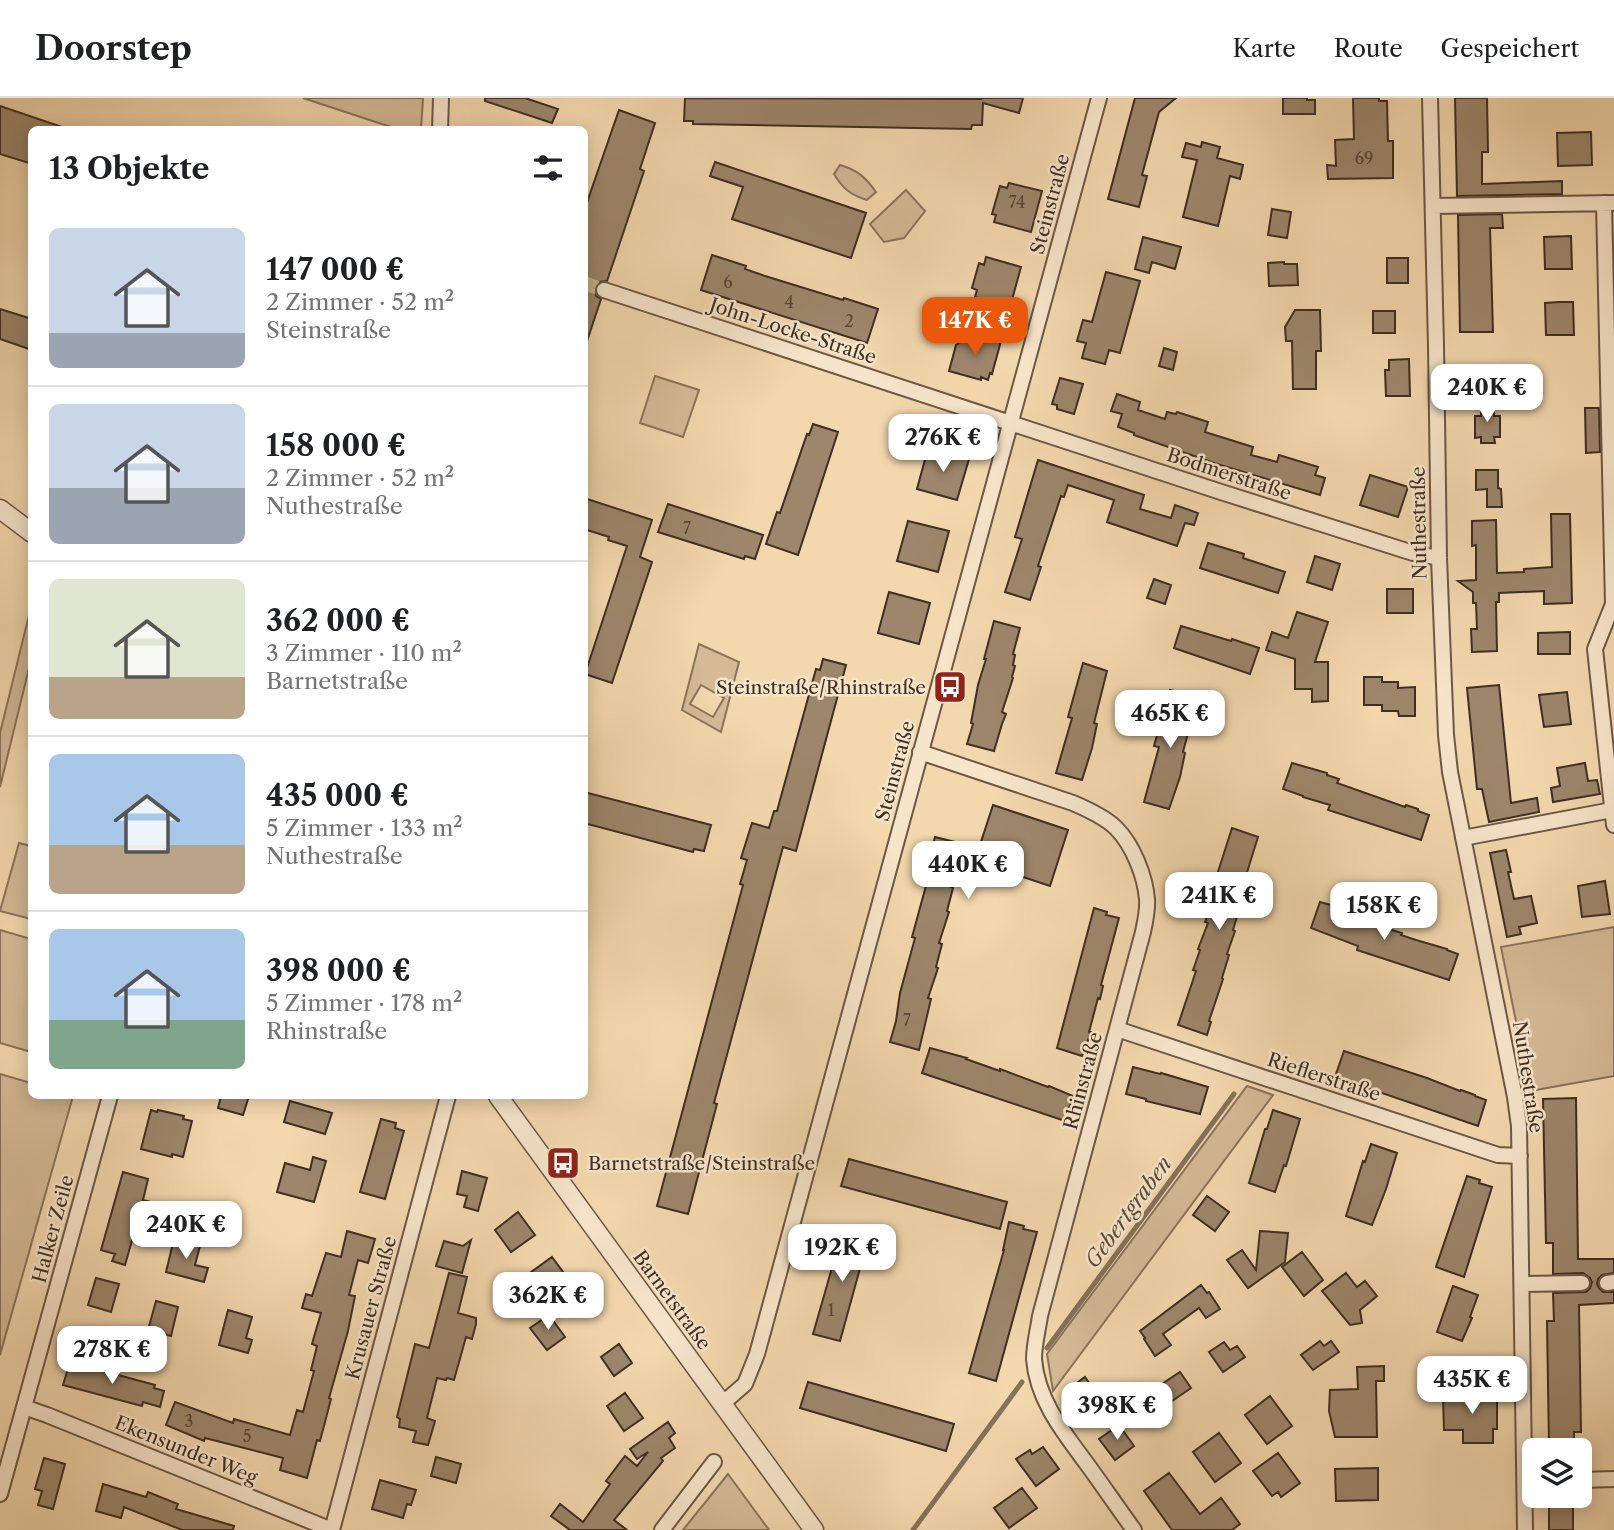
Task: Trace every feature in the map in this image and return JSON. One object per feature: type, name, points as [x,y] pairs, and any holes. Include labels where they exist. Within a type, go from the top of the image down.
[{"type":"street","points":[[440,126],[441,98]]},
{"type":"street","name":"Steinstraße","points":[[722,1404],[745,1384],[757,1354],[1099,98]]},
{"type":"street","name":"Nuthestraße","points":[[1430,98],[1438,558],[1446,735],[1450,772],[1519,1126],[1528,1438]]},
{"type":"street","points":[[1433,205],[1609,203],[1613,604],[1595,649],[1613,818],[1463,838]]},
{"type":"street","name":"John-Locke-Straße","points":[[604,290],[1010,422]]},
{"type":"street","name":"Bodmerstraße","points":[[1010,422],[1413,553],[1438,558]]},
{"type":"street","points":[[0,509],[28,530]]},
{"type":"street","name":"Rhinstraße","points":[[920,752],[1087,809],[1116,828],[1130,847],[1139,867],[1147,899],[1146,916],[1040,1317],[1034,1359],[1039,1384],[1048,1407],[1134,1530]]},
{"type":"street","name":"Rieflerstraße","points":[[1117,1029],[1497,1155],[1520,1156]]},
{"type":"street","name":"Halker Zeile","points":[[0,1494],[109,1099]]},
{"type":"street","name":"Krusauer Straße","points":[[332,1530],[447,1099]]},
{"type":"street","name":"Barnetstraße","points":[[500,1099],[814,1530]]},
{"type":"street","points":[[1522,1284],[1582,1283]]},
{"type":"street","name":"Ekensunder Weg","points":[[24,1407],[332,1530]]},
{"type":"street","points":[[662,1530],[714,1462]]},
{"type":"street","points":[[1592,1480],[1614,1479]]},
{"type":"street","name":"Nuthestraße","points":[[1525,1530],[1527,1508]]},
{"type":"shaded area","points":[[303,98],[423,98],[421,126],[388,126]]},
{"type":"shaded area","points":[[840,165],[861,175],[876,192],[867,200],[848,191],[834,174]]},
{"type":"shaded area","points":[[906,190],[925,211],[904,238],[884,242],[870,224]]},
{"type":"shaded area","points":[[655,376],[699,390],[683,437],[640,423]]},
{"type":"shaded area","points":[[28,619],[28,672],[0,787],[0,733]]},
{"type":"shaded area","points":[[699,644],[739,662],[721,732],[682,710]],"holes":[[[701,685],[724,698],[713,717],[690,704]]]},
{"type":"shaded area","points":[[19,843],[28,845],[28,918],[0,911]]},
{"type":"shaded area","points":[[1614,927],[1614,1076],[1530,1091],[1501,947]]},
{"type":"shaded area","points":[[0,930],[28,938],[28,1051],[0,1043]]},
{"type":"shaded area","points":[[0,1074],[28,1082],[28,1099],[72,1099],[0,1355]]},
{"type":"shaded area","points":[[1247,1086],[1273,1095],[1053,1391],[1047,1354]]},
{"type":"shaded area","points":[[728,1474],[769,1530],[683,1530]]},
{"type":"building","points":[[485,98],[525,98],[558,109],[552,123],[485,101]]},
{"type":"building","points":[[685,98],[1023,98],[1019,113],[983,103],[982,125],[972,125],[971,129],[693,124],[693,121],[684,121]]},
{"type":"building","points":[[1135,98],[1176,98],[1159,112],[1142,175],[1147,176],[1139,207],[1108,199]]},
{"type":"building","points":[[1283,98],[1315,100],[1315,114],[1283,114]]},
{"type":"building","points":[[1353,98],[1379,98],[1379,101],[1387,101],[1388,141],[1393,141],[1393,178],[1328,179],[1327,165],[1336,166],[1335,140],[1354,139]]},
{"type":"building","points":[[1455,98],[1487,98],[1488,152],[1482,152],[1482,184],[1562,181],[1562,194],[1457,196]]},
{"type":"building","points":[[0,106],[59,126],[28,126],[28,163],[0,154]]},
{"type":"building","points":[[619,110],[655,123],[640,169],[644,171],[607,281],[598,282],[595,288],[596,296],[601,299],[588,338],[588,199]]},
{"type":"building","points":[[1591,132],[1592,165],[1558,166],[1557,133]]},
{"type":"building","points":[[1202,142],[1220,147],[1217,158],[1243,165],[1240,179],[1230,176],[1218,226],[1183,217],[1197,160],[1182,157],[1186,143],[1201,147]]},
{"type":"building","points":[[715,162],[866,213],[851,258],[732,219],[743,187],[710,176]]},
{"type":"building","points":[[1009,183],[1042,191],[1031,232],[994,222],[996,215],[992,214],[1000,186],[1007,188]]},
{"type":"building","points":[[1272,209],[1291,212],[1287,238],[1268,235]]},
{"type":"building","points":[[1502,214],[1503,228],[1490,228],[1493,332],[1460,332],[1458,215]]},
{"type":"building","points":[[1571,236],[1572,269],[1545,269],[1544,237]]},
{"type":"building","points":[[1143,237],[1181,247],[1175,269],[1152,262],[1149,273],[1135,269]]},
{"type":"building","points":[[712,255],[746,266],[745,269],[765,276],[878,309],[867,343],[701,290]]},
{"type":"building","points":[[986,257],[1021,267],[1010,307],[975,297],[977,290],[972,288],[979,263],[984,265]]},
{"type":"building","points":[[1387,258],[1408,258],[1408,283],[1387,283]]},
{"type":"building","points":[[1268,263],[1297,264],[1298,285],[1269,286]]},
{"type":"building","points":[[1106,272],[1140,281],[1120,353],[1109,350],[1105,364],[1082,358],[1086,343],[1077,341],[1083,320],[1092,322]]},
{"type":"building","points":[[1573,302],[1574,335],[1546,335],[1545,303]]},
{"type":"building","points":[[0,309],[28,318],[28,349],[0,339]]},
{"type":"building","points":[[1295,310],[1320,310],[1321,351],[1316,351],[1316,389],[1293,389],[1292,341],[1286,341],[1285,327]]},
{"type":"building","points":[[1373,311],[1395,311],[1395,333],[1373,333]]},
{"type":"building","points":[[974,334],[1001,341],[988,380],[949,371],[956,345]]},
{"type":"building","points":[[1164,348],[1177,352],[1173,370],[1159,366]]},
{"type":"building","points":[[1409,359],[1410,396],[1386,396],[1385,370],[1389,370],[1389,360]]},
{"type":"building","points":[[1060,378],[1083,384],[1074,414],[1057,409],[1057,405],[1052,404]]},
{"type":"building","points":[[1117,394],[1140,402],[1138,410],[1165,419],[1167,412],[1177,412],[1208,422],[1205,432],[1253,447],[1251,455],[1277,462],[1279,455],[1318,467],[1315,475],[1325,478],[1320,495],[1217,464],[1134,435],[1118,427],[1122,414],[1111,411]]},
{"type":"building","points":[[1481,402],[1493,402],[1494,416],[1500,416],[1500,437],[1494,437],[1495,443],[1481,443],[1481,437],[1475,438],[1475,416],[1481,416]]},
{"type":"building","points":[[1585,408],[1599,408],[1600,452],[1586,453]]},
{"type":"building","points":[[813,424],[838,432],[798,555],[766,544]]},
{"type":"building","points":[[928,448],[969,459],[957,500],[917,489]]},
{"type":"building","points":[[1038,460],[1144,495],[1140,509],[1171,518],[1175,505],[1198,513],[1194,525],[1185,523],[1177,546],[1107,522],[1114,500],[1068,485],[1064,497],[1061,496],[1030,600],[1005,592],[1022,539],[1015,537]]},
{"type":"building","points":[[1476,470],[1498,470],[1502,507],[1487,507],[1487,489],[1476,490]]},
{"type":"building","points":[[1370,475],[1408,487],[1398,517],[1360,505]]},
{"type":"building","points":[[588,499],[652,520],[640,557],[652,562],[612,683],[588,675],[588,665],[627,546],[608,540],[609,537],[588,530]]},
{"type":"building","points":[[668,504],[763,535],[755,559],[745,556],[744,559],[658,532]]},
{"type":"building","points":[[1551,514],[1570,514],[1572,603],[1544,604],[1544,591],[1499,593],[1499,602],[1496,602],[1497,651],[1472,652],[1471,629],[1477,629],[1476,603],[1473,603],[1473,592],[1458,581],[1476,580],[1476,545],[1472,546],[1472,521],[1496,520],[1497,573],[1524,572],[1524,569],[1552,567]]},
{"type":"building","points":[[908,521],[949,531],[938,572],[897,561]]},
{"type":"building","points":[[1208,543],[1244,554],[1243,558],[1285,572],[1278,593],[1200,568]]},
{"type":"building","points":[[1315,556],[1340,564],[1332,590],[1307,582]]},
{"type":"building","points":[[1154,579],[1171,585],[1165,604],[1147,598]]},
{"type":"building","points":[[1387,589],[1413,589],[1413,613],[1387,613]]},
{"type":"building","points":[[889,592],[930,603],[919,644],[878,633]]},
{"type":"building","points":[[1297,612],[1328,622],[1315,662],[1328,662],[1328,701],[1312,702],[1312,689],[1295,689],[1295,659],[1266,650],[1272,632],[1288,638]]},
{"type":"building","points":[[994,621],[1020,628],[1013,654],[1013,678],[1002,712],[1006,714],[994,751],[967,744]]},
{"type":"building","points":[[1181,626],[1259,648],[1250,674],[1174,648]]},
{"type":"building","points":[[1570,632],[1570,654],[1538,654],[1538,633]]},
{"type":"building","points":[[823,659],[846,665],[796,851],[783,847],[714,1103],[717,1104],[688,1214],[657,1206],[743,885],[740,884],[747,860],[741,858],[752,823],[769,828],[774,811],[777,811],[816,669],[820,670]]},
{"type":"building","points":[[1083,663],[1107,671],[1094,723],[1097,724],[1092,748],[1082,780],[1056,773],[1072,718],[1068,717]]},
{"type":"building","points":[[1364,677],[1382,677],[1382,682],[1398,682],[1398,688],[1415,687],[1415,716],[1399,716],[1398,711],[1382,711],[1382,705],[1364,705]]},
{"type":"building","points":[[1499,685],[1511,803],[1537,798],[1539,812],[1489,822],[1482,789],[1477,789],[1467,688]]},
{"type":"building","points":[[1170,690],[1195,700],[1180,777],[1169,809],[1144,802],[1159,747],[1154,746]]},
{"type":"building","points":[[1567,692],[1571,724],[1544,727],[1539,695]]},
{"type":"building","points":[[1292,763],[1327,773],[1339,779],[1337,783],[1429,815],[1421,840],[1328,810],[1330,805],[1283,789]]},
{"type":"building","points":[[1585,763],[1588,781],[1597,780],[1600,794],[1553,802],[1551,788],[1560,786],[1557,768]]},
{"type":"building","points":[[588,793],[711,825],[704,851],[694,849],[693,852],[588,824]]},
{"type":"building","points":[[993,805],[1068,830],[1050,886],[957,855],[949,886],[953,888],[947,911],[949,912],[939,943],[942,944],[936,967],[938,968],[928,998],[931,999],[919,1050],[890,1042],[915,938],[912,937],[927,882],[923,881],[935,837],[979,848]]},
{"type":"building","points":[[1232,828],[1258,837],[1244,882],[1247,883],[1207,1035],[1178,1025],[1196,971],[1193,970],[1212,903],[1209,902]]},
{"type":"building","points":[[1506,850],[1514,899],[1531,896],[1537,923],[1519,927],[1521,934],[1507,937],[1490,853]]},
{"type":"building","points":[[1605,881],[1610,914],[1582,917],[1578,886]]},
{"type":"building","points":[[1320,902],[1356,912],[1368,918],[1366,922],[1458,954],[1449,980],[1357,950],[1358,946],[1311,928]]},
{"type":"building","points":[[1094,908],[1119,918],[1101,985],[1100,999],[1098,998],[1091,1032],[1082,1056],[1057,1048]]},
{"type":"building","points":[[930,1048],[1000,1069],[1073,1096],[1065,1121],[922,1073]]},
{"type":"building","points":[[1344,1051],[1486,1100],[1478,1126],[1335,1077]]},
{"type":"building","points":[[1133,1067],[1208,1087],[1200,1114],[1126,1094]]},
{"type":"building","points":[[1576,1098],[1578,1259],[1614,1259],[1614,1273],[1602,1275],[1597,1284],[1603,1292],[1614,1292],[1614,1303],[1579,1305],[1581,1432],[1574,1432],[1574,1438],[1549,1438],[1547,1321],[1554,1321],[1553,1293],[1586,1292],[1592,1282],[1583,1273],[1553,1274],[1553,1243],[1546,1243],[1543,1099]]},
{"type":"building","points":[[220,1099],[248,1099],[243,1115],[218,1108]]},
{"type":"building","points":[[290,1101],[332,1113],[325,1134],[284,1122]]},
{"type":"building","points":[[151,1110],[184,1116],[183,1119],[192,1121],[183,1157],[141,1149]]},
{"type":"building","points":[[1273,1110],[1300,1119],[1275,1192],[1249,1183]]},
{"type":"building","points":[[381,1119],[396,1123],[395,1128],[404,1131],[385,1199],[360,1192]]},
{"type":"building","points":[[1371,1144],[1397,1153],[1372,1225],[1346,1216]]},
{"type":"building","points":[[313,1157],[326,1161],[314,1202],[277,1192],[285,1163],[310,1170]]},
{"type":"building","points":[[849,1159],[1007,1202],[1000,1229],[841,1186]]},
{"type":"building","points":[[462,1171],[487,1178],[478,1211],[464,1207],[467,1196],[457,1194]]},
{"type":"building","points":[[123,1172],[148,1179],[143,1200],[173,1208],[169,1224],[139,1216],[125,1265],[112,1261],[115,1254],[101,1250]]},
{"type":"building","points":[[1467,1176],[1492,1187],[1464,1277],[1436,1267]]},
{"type":"building","points":[[1207,1196],[1229,1212],[1215,1231],[1193,1215]]},
{"type":"building","points":[[518,1212],[535,1235],[511,1252],[495,1230]]},
{"type":"building","points":[[1009,1222],[1037,1232],[996,1381],[969,1373],[1004,1250]]},
{"type":"building","points":[[844,1226],[870,1232],[840,1341],[813,1334]]},
{"type":"building","points":[[347,1231],[375,1239],[368,1263],[358,1260],[349,1295],[355,1296],[348,1331],[320,1441],[317,1440],[307,1478],[280,1470],[283,1458],[205,1438],[204,1441],[166,1425],[175,1402],[233,1423],[234,1419],[290,1435],[297,1410],[303,1412],[314,1371],[311,1370],[317,1346],[312,1344],[321,1313],[302,1308],[306,1294],[312,1296],[326,1253],[341,1257]]},
{"type":"building","points":[[1260,1231],[1288,1233],[1285,1262],[1248,1288],[1227,1260],[1242,1250],[1256,1270]]},
{"type":"building","points":[[174,1239],[200,1246],[195,1265],[208,1268],[204,1282],[166,1272]]},
{"type":"building","points":[[471,1240],[462,1273],[436,1266],[444,1241],[463,1246]]},
{"type":"building","points":[[1302,1252],[1323,1280],[1304,1296],[1282,1267]]},
{"type":"building","points":[[552,1257],[569,1280],[544,1298],[527,1275]]},
{"type":"building","points":[[449,1273],[467,1277],[458,1313],[476,1318],[476,1324],[472,1339],[466,1337],[454,1380],[437,1378],[427,1418],[435,1421],[428,1445],[413,1442],[416,1431],[399,1427],[400,1419],[397,1417],[415,1344],[429,1348]]},
{"type":"building","points":[[1346,1273],[1357,1287],[1365,1281],[1377,1296],[1360,1310],[1362,1323],[1350,1325],[1322,1291]]},
{"type":"building","points":[[96,1278],[119,1284],[111,1312],[88,1305]]},
{"type":"building","points":[[1201,1285],[1220,1309],[1206,1318],[1199,1308],[1163,1334],[1171,1345],[1155,1356],[1140,1331]]},
{"type":"building","points":[[1453,1286],[1478,1295],[1462,1341],[1437,1332]]},
{"type":"building","points":[[156,1301],[178,1307],[171,1336],[148,1330]]},
{"type":"building","points":[[228,1310],[252,1317],[246,1338],[252,1340],[248,1353],[219,1345]]},
{"type":"building","points":[[549,1315],[565,1337],[547,1350],[530,1328]]},
{"type":"building","points":[[1320,1341],[1324,1346],[1331,1341],[1339,1352],[1313,1370],[1301,1355]]},
{"type":"building","points":[[1224,1342],[1230,1350],[1237,1346],[1245,1357],[1223,1372],[1209,1352]]},
{"type":"building","points":[[619,1344],[632,1363],[614,1376],[601,1357]]},
{"type":"building","points":[[70,1362],[155,1385],[154,1388],[164,1391],[160,1407],[143,1402],[142,1406],[63,1385]]},
{"type":"building","points":[[1384,1366],[1384,1381],[1376,1381],[1377,1437],[1335,1437],[1329,1411],[1330,1390],[1358,1389],[1357,1367]]},
{"type":"building","points":[[1180,1372],[1191,1388],[1165,1406],[1153,1390]]},
{"type":"building","points":[[1085,1377],[1094,1390],[1074,1405],[1065,1392]]},
{"type":"building","points":[[808,1382],[954,1424],[946,1451],[800,1408]]},
{"type":"building","points":[[625,1393],[643,1418],[624,1431],[607,1406]]},
{"type":"building","points":[[1462,1393],[1497,1393],[1497,1429],[1493,1429],[1493,1443],[1463,1443],[1463,1430],[1444,1430],[1443,1397],[1462,1396]]},
{"type":"building","points":[[1270,1396],[1292,1426],[1267,1444],[1245,1415]]},
{"type":"building","points":[[668,1422],[675,1433],[669,1438],[675,1448],[661,1458],[663,1461],[614,1520],[627,1530],[570,1530],[551,1516],[560,1504],[583,1522],[610,1484],[606,1481],[625,1456],[637,1466],[648,1452],[637,1459],[630,1449]]},
{"type":"building","points":[[1119,1425],[1134,1446],[1115,1460],[1099,1439]]},
{"type":"building","points":[[1219,1433],[1241,1463],[1215,1482],[1193,1452]]},
{"type":"building","points":[[1043,1447],[1059,1469],[1036,1486],[1016,1459],[1030,1450],[1032,1454]]},
{"type":"building","points":[[1278,1453],[1300,1483],[1281,1497],[1278,1492],[1272,1496],[1253,1471]]},
{"type":"building","points":[[436,1457],[461,1464],[456,1483],[431,1476]]},
{"type":"building","points":[[44,1458],[65,1464],[53,1509],[38,1505],[42,1491],[35,1489]]},
{"type":"building","points":[[1378,1468],[1378,1500],[1336,1501],[1335,1469]]},
{"type":"building","points":[[1169,1473],[1200,1514],[1221,1498],[1240,1524],[1232,1530],[1172,1530],[1144,1491]]},
{"type":"building","points":[[380,1480],[416,1490],[411,1505],[407,1504],[403,1518],[372,1509]]},
{"type":"building","points":[[103,1484],[146,1497],[148,1492],[178,1504],[176,1509],[234,1526],[233,1530],[182,1530],[124,1507],[121,1518],[96,1511]]},
{"type":"building","points":[[1022,1488],[1037,1508],[1009,1528],[994,1508]]},
{"type":"building","points":[[1549,1508],[1573,1508],[1573,1530],[1549,1530]]},
{"type":"waterway","name":"Gebertgraben","points":[[1047,1348],[1234,1094]]},
{"type":"waterway","name":"Gebertgraben","points":[[913,1530],[1022,1382]]},
{"type":"tunnel","points":[[588,284],[604,290]]},
{"type":"place","name":"Steinstraße/Rhinstraße","points":[[950,687]]},
{"type":"place","name":"Barnetstraße/Steinstraße","points":[[563,1163]]}]
